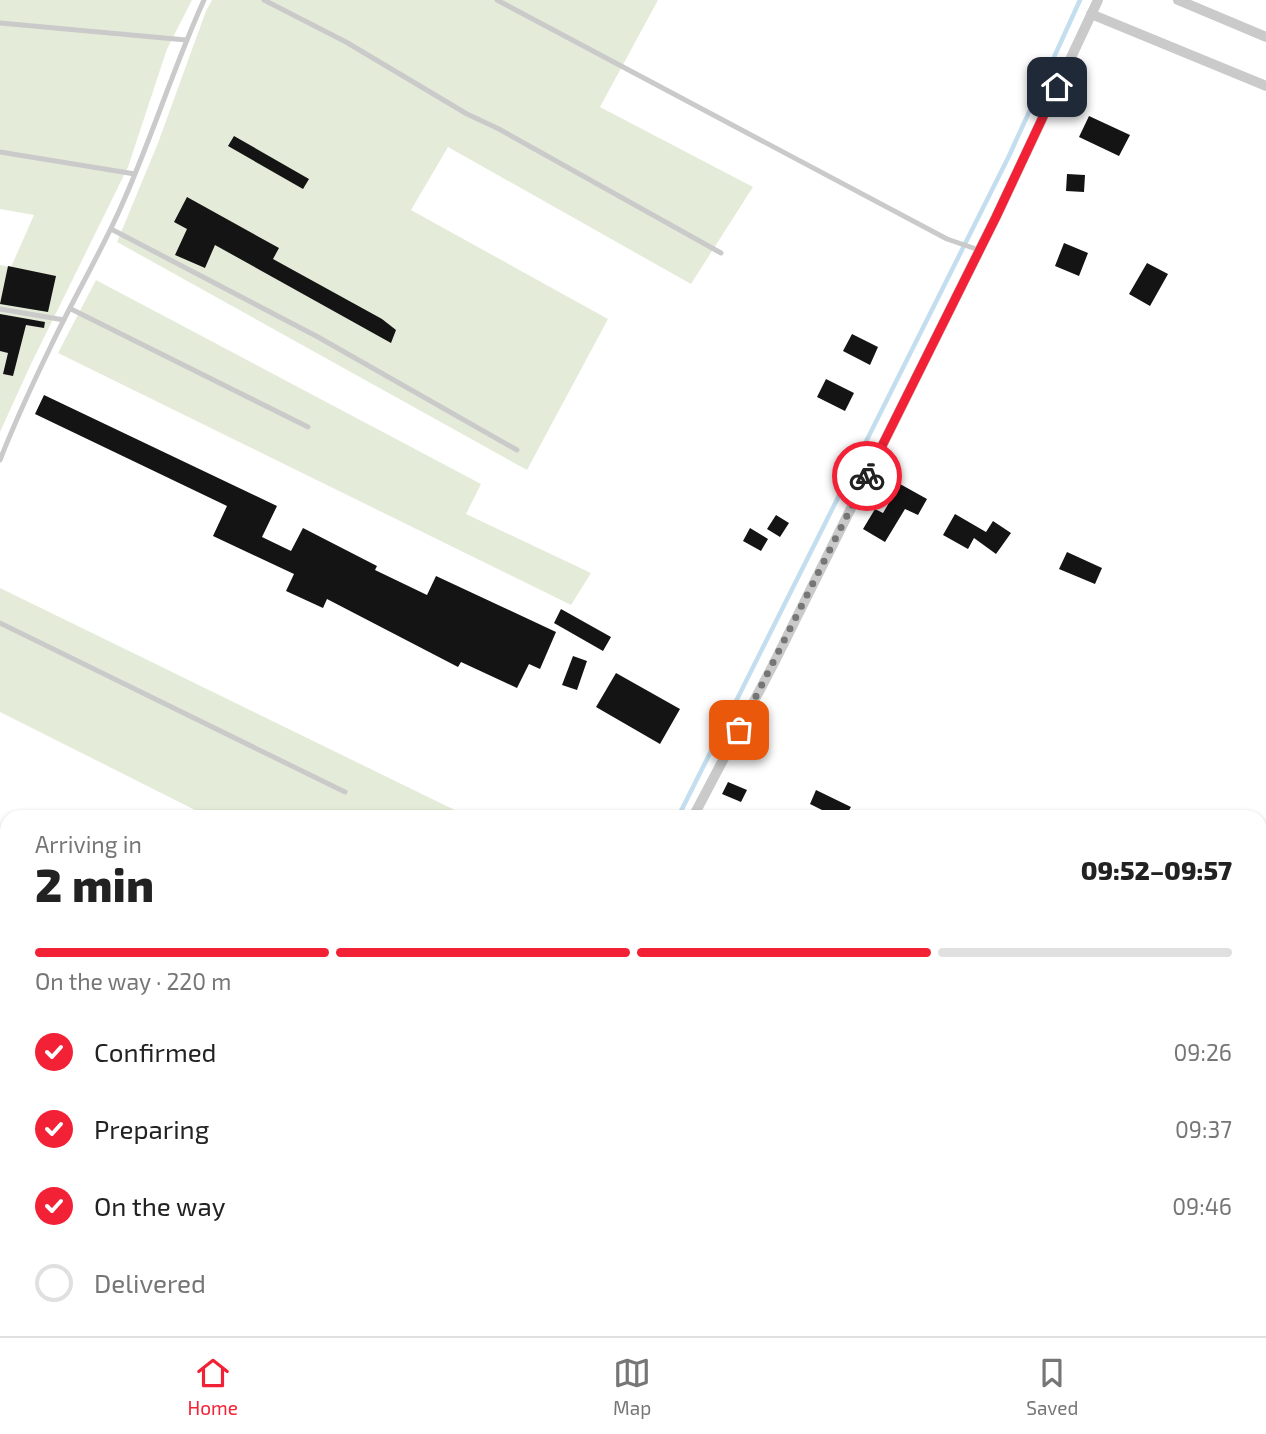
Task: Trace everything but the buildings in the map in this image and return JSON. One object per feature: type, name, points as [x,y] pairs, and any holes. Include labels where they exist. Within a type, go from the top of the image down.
[{"type":"street","points":[[698,810],[773,665],[979,250],[1098,0]]},
{"type":"street","points":[[1178,0],[1266,37]]},
{"type":"street","points":[[1091,14],[1266,86]]},
{"type":"lane","points":[[0,460],[50,347],[111,229],[204,0]]},
{"type":"lane","points":[[264,0],[346,42],[467,114],[499,129],[720,253]]},
{"type":"lane","points":[[498,0],[947,239],[979,250]]},
{"type":"lane","points":[[512,8],[518,0]]},
{"type":"lane","points":[[0,23],[186,40]]},
{"type":"lane","points":[[0,152],[135,174]]},
{"type":"lane","points":[[111,229],[318,337],[517,450]]},
{"type":"lane","points":[[0,309],[64,320]]},
{"type":"lane","points":[[71,309],[307,427]]},
{"type":"lane","points":[[0,623],[345,792]]},
{"type":"green space","points":[[0,0],[192,0],[167,49],[128,167],[0,432],[0,265],[11,267],[34,215],[0,209]]},
{"type":"green space","points":[[212,0],[658,0],[600,107],[753,187],[691,284],[448,147],[411,210],[608,319],[527,470],[117,242]]},
{"type":"green space","points":[[96,280],[481,484],[466,514],[591,573],[571,605],[58,353]]},
{"type":"green space","points":[[0,588],[455,810],[195,810],[0,712]]},
{"type":"waterway","points":[[682,810],[1009,156],[1080,0]]},
{"type":"way so far","points":[[739,730],[867,476]]},
{"type":"route","points":[[867,476],[996,217],[1057,87]]}]
